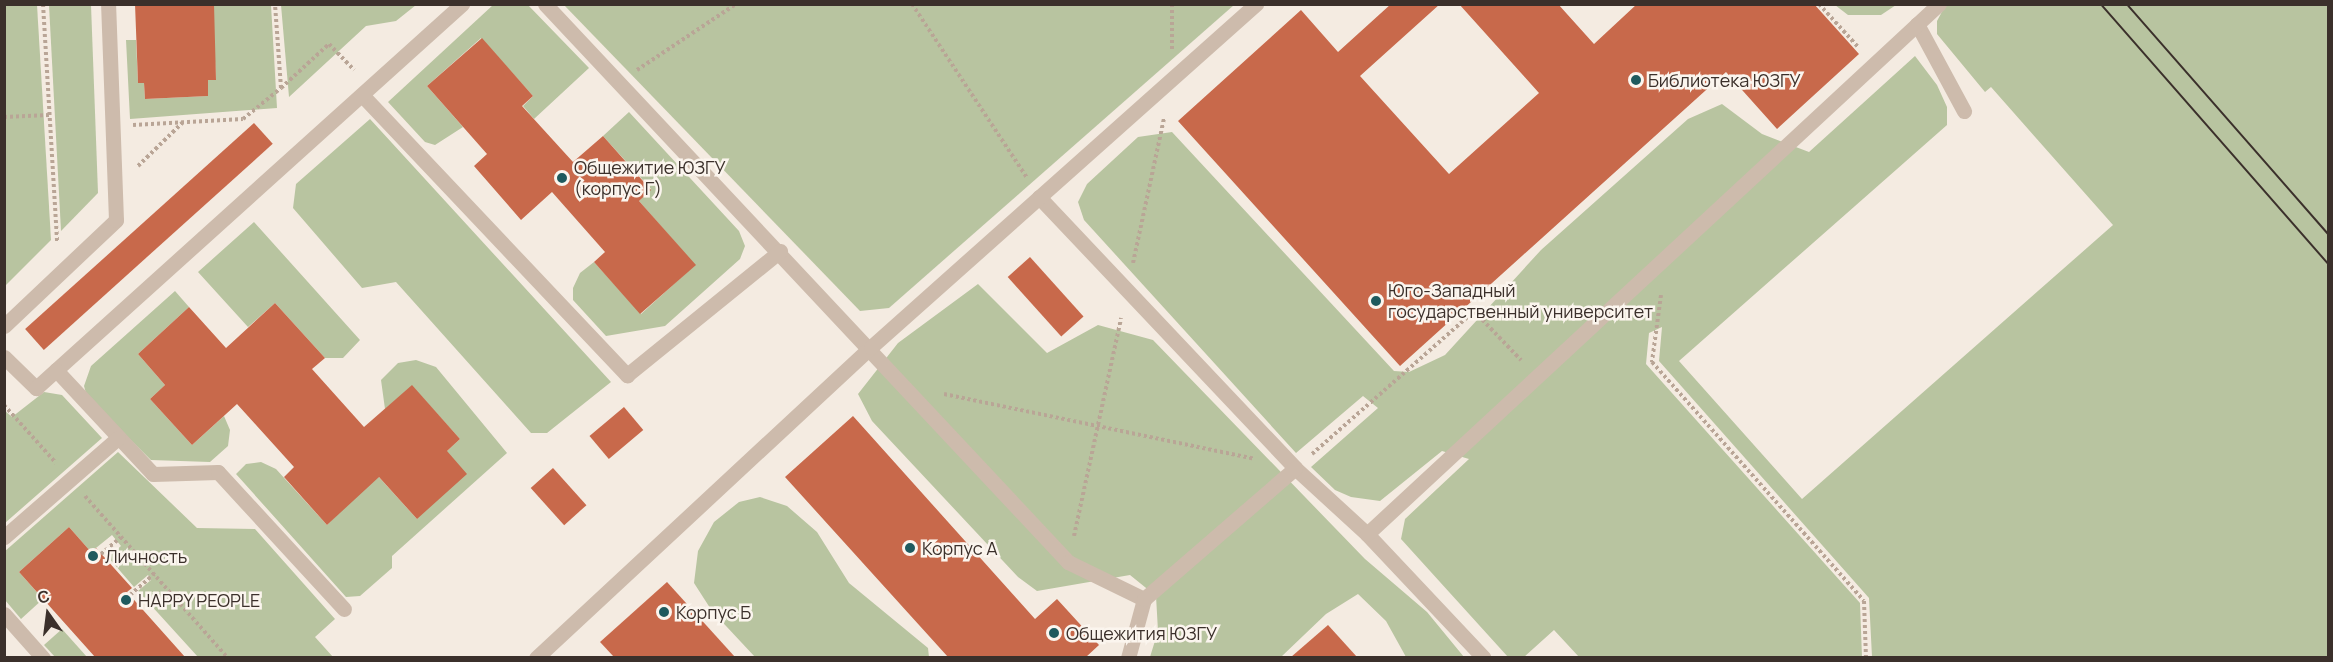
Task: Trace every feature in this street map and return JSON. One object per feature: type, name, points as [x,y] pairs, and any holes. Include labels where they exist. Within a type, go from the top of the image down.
[{"type":"lane","points":[[4,326],[116,220],[108,4]]},
{"type":"lane","points":[[4,357],[36,388],[462,4]]},
{"type":"lane","points":[[545,4],[871,347],[1068,562],[1144,599]]},
{"type":"lane","points":[[536,657],[871,347],[1256,4]]},
{"type":"lane","points":[[1367,534],[1872,63],[1917,24],[1933,6]]},
{"type":"lane","points":[[1917,24],[1964,111]]},
{"type":"lane","points":[[366,91],[627,375],[780,251]]},
{"type":"lane","points":[[1039,197],[1295,468],[1367,534],[1484,657]]},
{"type":"lane","points":[[56,370],[153,474],[218,472],[344,609]]},
{"type":"lane","points":[[4,537],[118,438]]},
{"type":"lane","points":[[1128,657],[1144,599],[1295,468]]},
{"type":"lane","points":[[4,614],[43,657]]},
{"type":"path","points":[[43,4],[57,242]]},
{"type":"path","points":[[275,4],[280,88]]},
{"type":"path","points":[[619,81],[736,4]]},
{"type":"path","points":[[912,4],[1039,197]]},
{"type":"path","points":[[1068,562],[1172,80],[1172,4]]},
{"type":"path","points":[[1819,4],[1872,63]]},
{"type":"path","points":[[112,126],[243,119],[329,44],[366,91]]},
{"type":"path","points":[[4,117],[49,115]]},
{"type":"path","points":[[1666,257],[1652,362],[1864,601],[1866,657]]},
{"type":"path","points":[[4,405],[228,657]]},
{"type":"path","points":[[101,554],[121,537]]},
{"type":"path","points":[[130,595],[154,574]]},
{"type":"green space","points":[[5,4],[37,5],[51,240],[5,286]]},
{"type":"green space","points":[[281,4],[416,5],[396,21],[366,26],[289,97]]},
{"type":"green space","points":[[49,5],[91,5],[98,193],[61,231]]},
{"type":"green space","points":[[212,5],[271,5],[277,108],[130,119],[126,40],[136,40],[138,83],[144,83],[145,99],[208,96],[208,80],[216,80]]},
{"type":"green space","points":[[493,5],[528,5],[589,68],[534,119],[523,106],[533,96],[481,38],[427,86],[463,127],[435,145],[425,142],[388,102]]},
{"type":"green space","points":[[564,5],[1234,5],[889,308],[860,311]]},
{"type":"green space","points":[[1835,5],[1896,5],[1881,15],[1848,15]]},
{"type":"green space","points":[[2328,5],[2328,657],[1872,657],[1869,598],[1659,361],[1662,327],[1649,333],[1646,364],[1860,603],[1862,657],[1579,657],[1554,630],[1524,657],[1508,657],[1401,539],[1405,519],[1469,459],[1442,451],[1380,501],[1351,497],[1335,490],[1311,467],[1378,408],[1363,396],[1296,453],[1084,220],[1078,202],[1087,184],[1138,137],[1172,132],[1394,371],[1409,372],[1445,355],[1541,250],[1688,119],[1722,104],[1762,134],[1809,152],[1915,56],[1937,85],[1947,107],[1947,125],[1679,361],[1802,499],[2113,225],[1991,87],[1985,92],[1937,34],[1937,21],[1945,6]]},
{"type":"green space","points":[[629,112],[739,231],[745,246],[740,259],[665,326],[606,336],[573,300],[573,288],[580,273],[594,262],[641,314],[695,265],[639,201],[651,189],[603,136]]},
{"type":"green space","points":[[370,119],[611,382],[547,433],[531,433],[396,282],[362,288],[293,208],[296,184]]},
{"type":"green space","points":[[254,222],[360,340],[343,358],[325,358],[275,303],[248,327],[198,272]]},
{"type":"green space","points":[[978,284],[1047,353],[1098,325],[1153,340],[1365,559],[1427,612],[1464,657],[1406,657],[1386,621],[1358,594],[1326,614],[1281,657],[1150,657],[1158,631],[1156,596],[1130,575],[1037,591],[1018,577],[872,421],[858,394],[898,343]]},
{"type":"green space","points":[[175,291],[189,307],[138,354],[165,385],[150,399],[192,445],[224,416],[230,430],[228,446],[210,462],[151,460],[87,397],[84,386],[91,366]]},
{"type":"green space","points":[[416,360],[436,367],[507,453],[392,556],[392,568],[360,596],[346,597],[236,474],[246,464],[261,462],[276,469],[327,525],[377,475],[417,519],[447,451],[460,439],[412,386],[385,409],[381,380],[398,363]]},
{"type":"green space","points":[[44,392],[62,395],[102,438],[5,523],[4,410],[12,417]]},
{"type":"green space","points":[[118,452],[197,528],[255,529],[335,619],[315,637],[333,657],[198,657],[138,591],[151,580],[148,575],[134,587],[108,557],[121,546],[112,535],[91,552],[69,527],[19,572],[43,599],[21,619],[5,600],[4,552]]},
{"type":"green space","points":[[760,497],[787,506],[817,532],[849,583],[928,648],[929,657],[755,657],[712,611],[694,583],[698,551],[714,522],[739,502]]},
{"type":"green space","points":[[62,629],[87,657],[55,657],[44,645]]},
{"type":"building","points":[[135,4],[214,4],[216,80],[208,80],[208,96],[145,99],[144,83],[138,83]]},
{"type":"building","points":[[1391,4],[1440,4],[1360,76],[1449,174],[1539,93],[1459,4],[1558,4],[1594,44],[1637,4],[1814,4],[1859,54],[1777,129],[1726,72],[1400,366],[1178,121],[1301,10],[1338,52]]},
{"type":"building","name":"Общежитие ЮЗГУ (корпус Г)","points":[[482,38],[533,96],[522,106],[573,162],[603,136],[651,190],[639,201],[696,265],[640,314],[594,262],[605,252],[552,192],[521,220],[474,166],[487,154],[427,86]]},
{"type":"building","points":[[254,123],[273,144],[44,350],[25,329]]},
{"type":"building","points":[[1030,257],[1084,316],[1061,337],[1008,277]]},
{"type":"building","points":[[275,303],[325,358],[312,369],[364,427],[412,385],[460,439],[447,451],[467,474],[417,519],[379,477],[327,525],[284,477],[294,467],[237,404],[192,445],[150,399],[165,385],[138,354],[189,307],[226,348]]},
{"type":"building","points":[[624,407],[643,430],[609,459],[590,436]]},
{"type":"building","name":"Корпус А","points":[[853,416],[1035,619],[1057,599],[1099,645],[1086,657],[948,657],[785,477]]},
{"type":"building","points":[[553,468],[586,505],[564,525],[531,488]]},
{"type":"building","points":[[69,527],[91,552],[96,548],[132,588],[127,592],[185,657],[95,657],[19,572]]},
{"type":"building","name":"Корпус Б","points":[[667,582],[735,657],[614,657],[600,642]]},
{"type":"building","points":[[1328,625],[1357,657],[1291,657]]},
{"type":"tram line","points":[[2101,4],[2328,263]]},
{"type":"tram line","points":[[2127,4],[2328,234]]},
{"type":"place","name":"Библиотека ЮЗГУ","points":[[1636,80]]},
{"type":"place","name":"Общежитие ЮЗГУ (корпус Г)","points":[[562,178]]},
{"type":"place","name":"Юго-Западный государственный университет","points":[[1376,301]]},
{"type":"place","name":"Корпус А","points":[[910,548]]},
{"type":"place","name":"Личность","points":[[93,556]]},
{"type":"place","name":"HAPPY PEOPLE","points":[[126,600]]},
{"type":"place","name":"Корпус Б","points":[[664,612]]},
{"type":"place","name":"Общежития ЮЗГУ","points":[[1054,633]]}]
